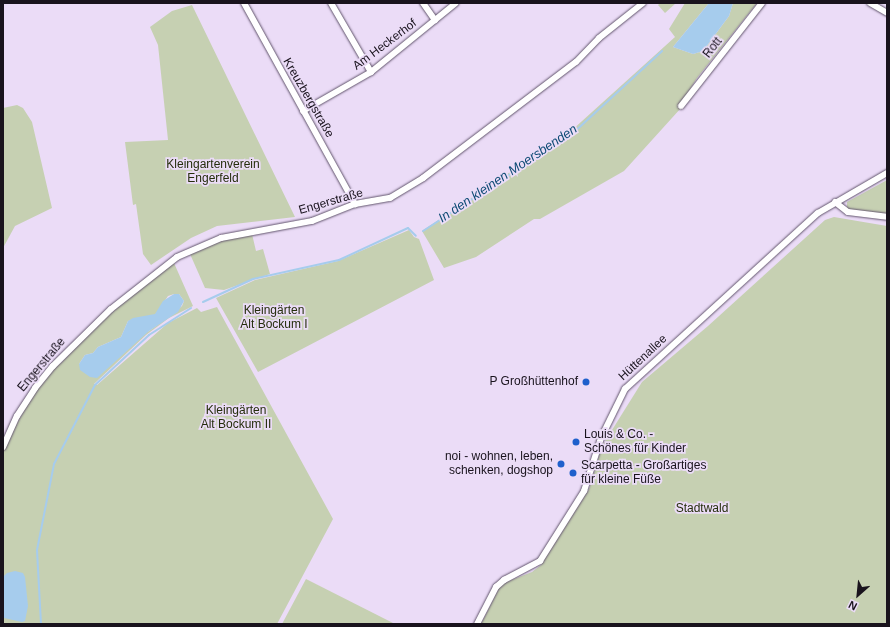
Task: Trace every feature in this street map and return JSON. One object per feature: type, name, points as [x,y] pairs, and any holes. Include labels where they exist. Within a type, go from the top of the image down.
[{"type":"street","name":"Kreuzbergstraße","points":[[244,3],[355,204]]},
{"type":"street","points":[[331,3],[371,72]]},
{"type":"street","points":[[423,3],[435,20]]},
{"type":"street","name":"Am Heckerhof","points":[[303,111],[371,72],[456,3]]},
{"type":"street","name":"Engerstraße","points":[[3,447],[17,416],[35,388],[53,366],[111,309],[177,257],[221,238],[312,221],[355,204],[390,198],[423,178],[576,62],[599,38],[643,3]]},
{"type":"street","name":"Rott","points":[[680,106],[762,3]]},
{"type":"street","points":[[870,3],[887,13]]},
{"type":"street","name":"Hüttenallee","points":[[477,624],[496,587],[504,580],[540,561],[584,491],[601,438],[625,389],[818,213],[887,173]]},
{"type":"street","points":[[835,202],[848,212],[887,217]]},
{"type":"green space","points":[[660,3],[676,3],[665,13],[658,5]]},
{"type":"green space","points":[[685,3],[709,3],[673,47],[693,54],[703,51],[729,16],[733,3],[757,3],[697,78],[679,107],[681,108],[624,171],[540,219],[534,219],[476,257],[444,268],[422,231],[571,131],[675,37],[669,29]]},
{"type":"green space","name":"Kleingartenverein Engerfeld","points":[[192,5],[295,217],[217,226],[191,238],[151,265],[143,254],[136,204],[133,205],[125,142],[168,140],[158,45],[150,27],[172,11]]},
{"type":"green space","points":[[17,105],[23,108],[32,122],[52,208],[15,226],[3,248],[3,108]]},
{"type":"green space","points":[[887,180],[887,215],[847,209],[847,202]]},
{"type":"green space","name":"Stadtwald","points":[[834,217],[887,226],[887,624],[481,624],[501,584],[532,572],[541,565],[589,489],[602,446],[642,382],[708,326],[825,220]]},
{"type":"green space","name":"Kleingärten Alt Bockum I","points":[[409,230],[414,237],[419,239],[434,280],[258,372],[216,298],[255,280],[338,261]]},
{"type":"green space","points":[[252,234],[256,251],[263,249],[270,274],[224,290],[205,288],[190,254],[222,240]]},
{"type":"green space","name":"Kleingärten Alt Bockum II","points":[[174,263],[193,306],[169,318],[146,335],[94,384],[97,385],[168,323],[197,308],[201,312],[217,307],[333,519],[277,624],[3,624],[3,452],[8,440],[35,390],[57,364],[61,363],[94,328],[153,277]],"holes":[[[179,294],[184,301],[182,306],[149,331],[79,364],[85,355],[93,353],[98,347],[121,337],[128,321],[155,315],[168,296]]]},
{"type":"green space","points":[[306,579],[395,624],[282,624]]},
{"type":"water","points":[[709,3],[733,3],[729,16],[703,51],[693,54],[673,47]]},
{"type":"water","points":[[174,294],[179,294],[184,301],[178,312],[149,331],[97,378],[90,377],[80,370],[79,364],[85,355],[93,353],[98,347],[121,337],[128,321],[133,318],[155,314],[163,301]]},
{"type":"water","points":[[15,571],[23,573],[25,577],[28,606],[25,621],[22,622],[4,618],[3,614],[3,577],[7,573]]},
{"type":"waterway","name":"In den kleinen Moersbenden","points":[[423,231],[571,135],[662,51]]},
{"type":"waterway","name":"In den kleinen Moersbenden","points":[[203,302],[253,279],[339,260],[408,228],[416,236]]},
{"type":"waterway","name":"In den kleinen Moersbenden","points":[[41,624],[37,550],[54,464],[95,385],[149,335],[191,308]]},
{"type":"place","name":"P Großhüttenhof","points":[[586,382]]},
{"type":"place","name":"Louis & Co. - Schönes für Kinder","points":[[576,442]]},
{"type":"place","name":"noi - wohnen, leben, schenken, dogshop","points":[[561,464]]},
{"type":"place","name":"Scarpetta - Großartiges für kleine Füße","points":[[573,473]]}]
